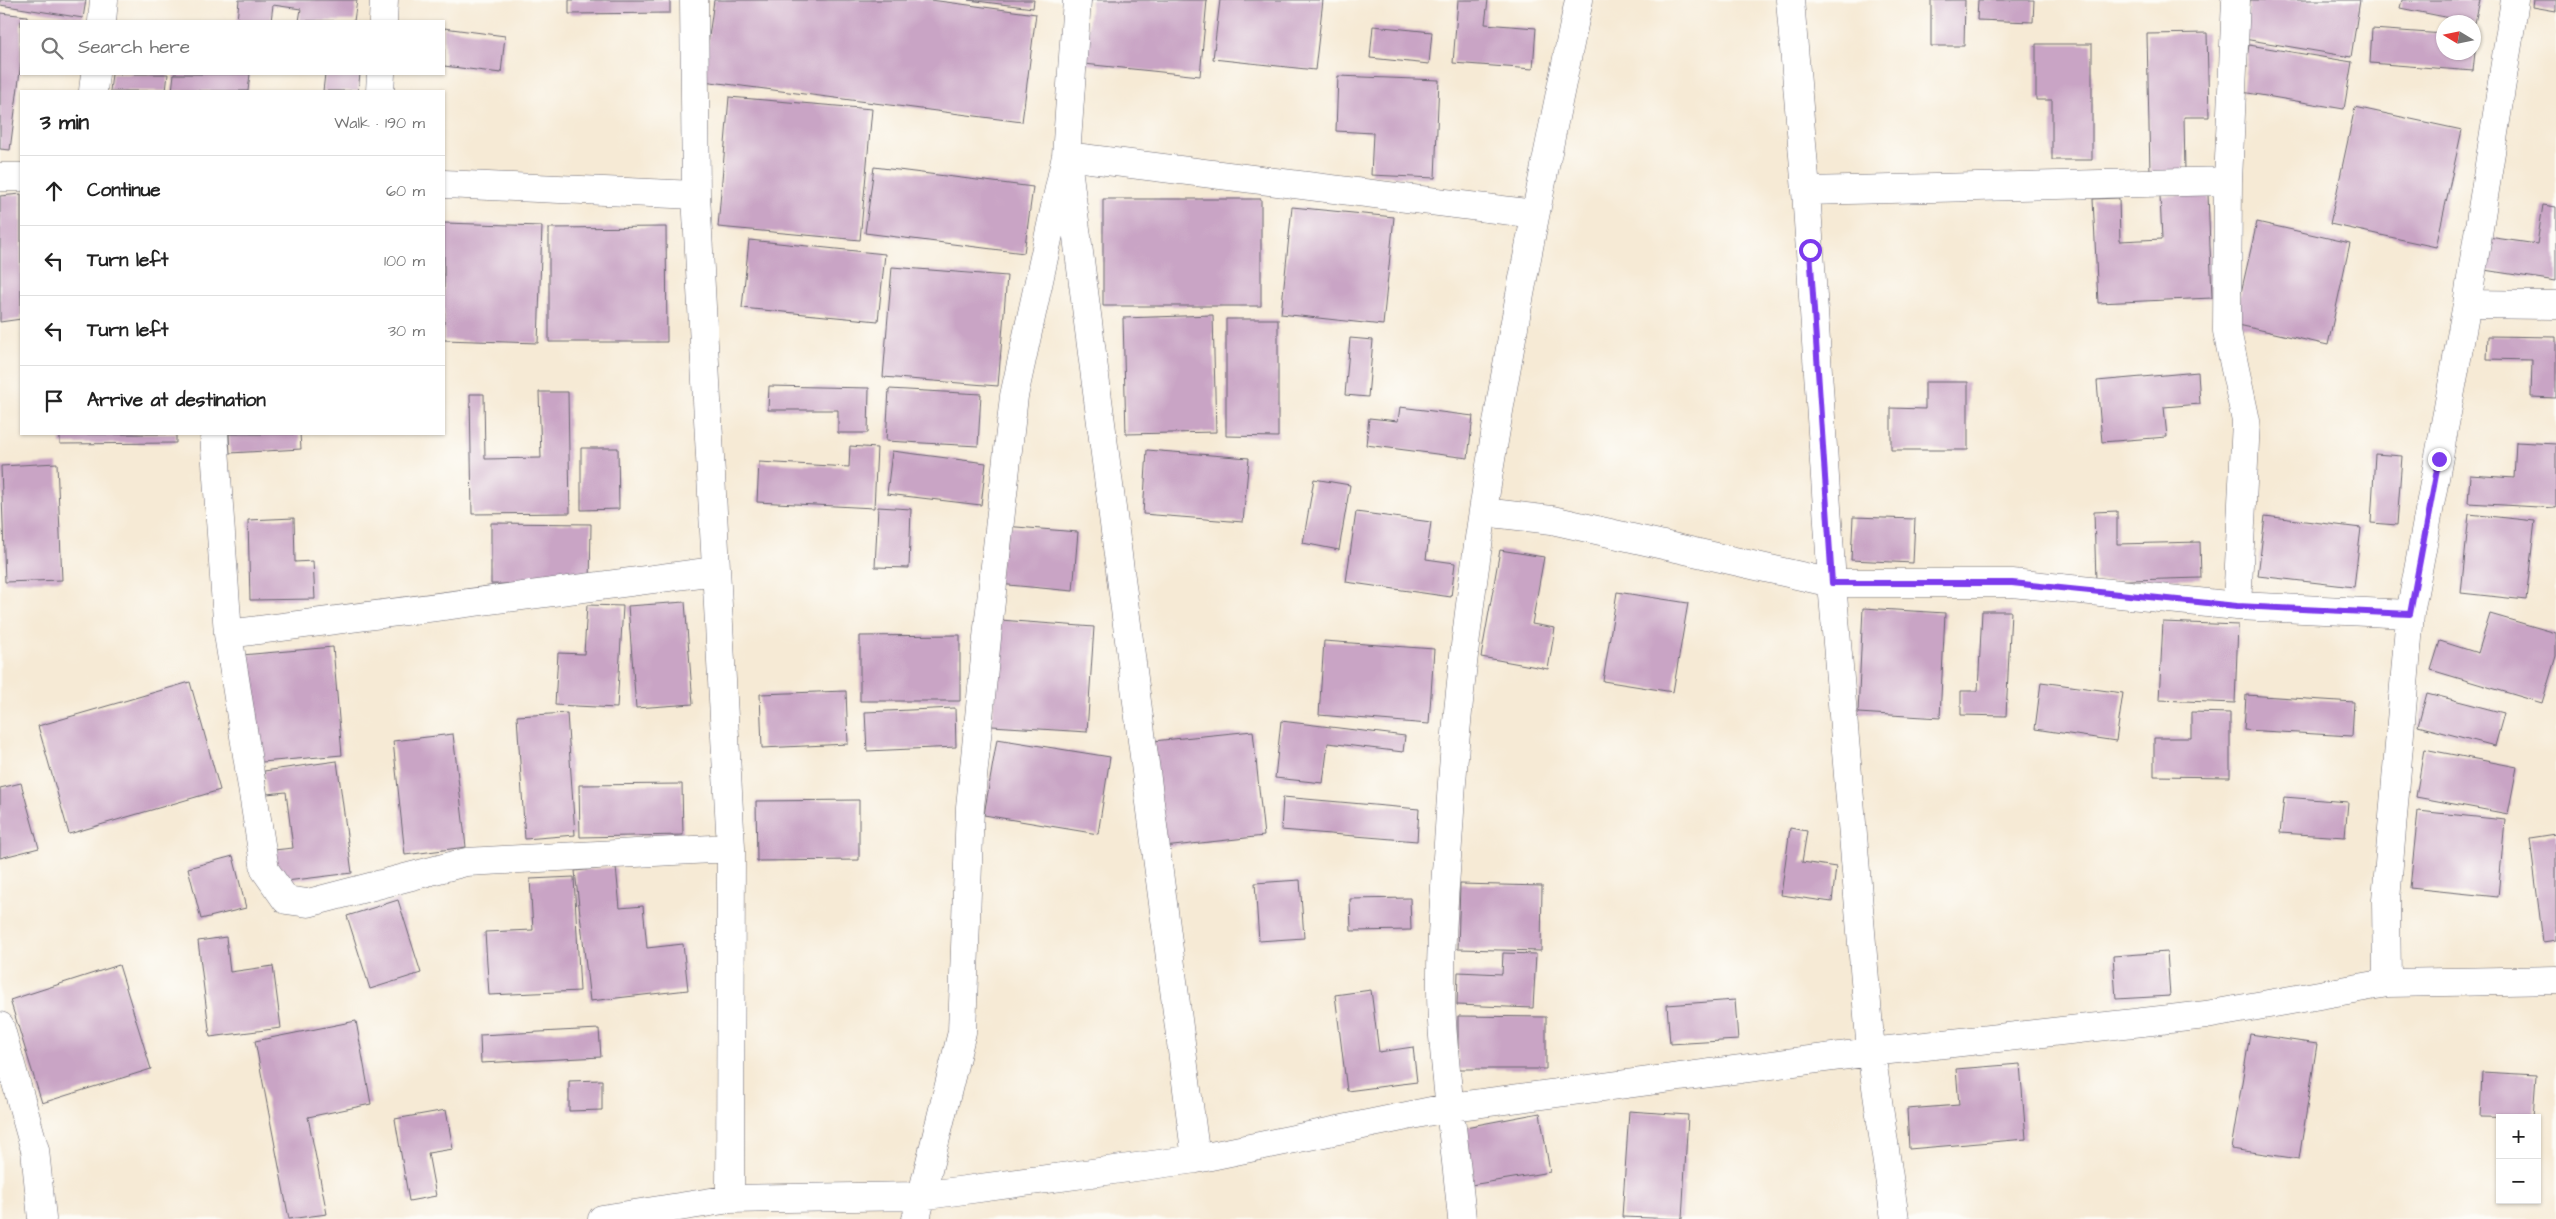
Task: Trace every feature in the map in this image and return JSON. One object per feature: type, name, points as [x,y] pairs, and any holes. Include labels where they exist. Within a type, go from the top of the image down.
[{"type":"street","points":[[102,20],[104,0]]},
{"type":"street","points":[[383,20],[384,0]]},
{"type":"street","points":[[694,0],[696,195],[731,848],[730,1200]]},
{"type":"street","points":[[918,1208],[962,1032],[970,807],[1014,396],[1066,156],[1077,0]]},
{"type":"street","points":[[1462,1219],[1442,1022],[1442,950],[1456,721],[1483,512],[1535,214],[1579,0]]},
{"type":"street","points":[[1790,0],[1806,191],[1832,583],[1871,1052],[1894,1219]]},
{"type":"street","points":[[2236,0],[2228,181],[2227,331],[2246,421],[2237,606]]},
{"type":"street","points":[[2387,983],[2386,900],[2410,614],[2467,304],[2515,0]]},
{"type":"street","points":[[93,90],[95,75]]},
{"type":"street","points":[[380,90],[381,75]]},
{"type":"street","points":[[1066,156],[1535,214]]},
{"type":"street","points":[[1066,156],[1196,1159]]},
{"type":"street","points":[[0,177],[20,177]]},
{"type":"street","points":[[1806,191],[2228,181]]},
{"type":"street","points":[[445,184],[696,195]]},
{"type":"street","points":[[2467,304],[2556,305]]},
{"type":"street","points":[[214,435],[228,634],[265,870],[286,900],[308,902],[466,862],[731,848]]},
{"type":"street","points":[[1483,512],[1552,520],[1832,583],[2012,583],[2237,606],[2410,614]]},
{"type":"street","points":[[228,634],[715,571]]},
{"type":"street","points":[[602,1219],[730,1200],[918,1208],[1196,1159],[1451,1107],[1871,1052],[2206,1015],[2387,983],[2556,980]]},
{"type":"street","points":[[0,1026],[35,1150],[42,1219]]},
{"type":"building","points":[[0,0],[86,0],[83,18],[0,5]]},
{"type":"building","points":[[239,0],[357,0],[354,20],[299,20],[301,9],[273,5],[271,20],[237,20]]},
{"type":"building","points":[[569,0],[670,0],[670,13],[569,14]]},
{"type":"building","points":[[714,0],[931,0],[1036,14],[1022,122],[703,81]]},
{"type":"building","points":[[968,0],[1034,0],[1033,8]]},
{"type":"building","points":[[1091,0],[1207,0],[1200,76],[1084,64]]},
{"type":"building","points":[[1220,0],[1323,0],[1315,70],[1213,59]]},
{"type":"building","points":[[1458,0],[1488,0],[1485,24],[1536,28],[1533,69],[1453,63]]},
{"type":"building","points":[[1931,0],[1965,0],[1964,46],[1931,46]]},
{"type":"building","points":[[1978,0],[2034,0],[2033,22],[1977,20]]},
{"type":"building","points":[[2250,0],[2360,0],[2351,57],[2244,39]]},
{"type":"building","points":[[2402,0],[2480,0],[2477,15],[2436,15],[2400,8]]},
{"type":"building","points":[[2534,0],[2556,0],[2556,11],[2533,7]]},
{"type":"building","points":[[0,13],[27,16],[27,20],[20,20],[20,71],[10,150],[0,149]]},
{"type":"building","points":[[1373,26],[1432,32],[1429,64],[1370,58]]},
{"type":"building","points":[[445,28],[505,36],[501,73],[445,66]]},
{"type":"building","points":[[2372,29],[2436,33],[2436,60],[2474,60],[2473,71],[2370,63]]},
{"type":"building","points":[[2207,33],[2209,117],[2184,117],[2185,172],[2150,173],[2147,34]]},
{"type":"building","points":[[2036,44],[2092,44],[2092,160],[2052,160],[2052,100],[2036,100]]},
{"type":"building","points":[[2249,45],[2352,62],[2344,109],[2242,92]]},
{"type":"building","points":[[112,75],[168,75],[166,90],[110,90]]},
{"type":"building","points":[[174,75],[250,75],[248,90],[172,90]]},
{"type":"building","points":[[325,75],[360,75],[358,90],[323,90]]},
{"type":"building","points":[[1338,76],[1439,80],[1435,178],[1371,175],[1373,133],[1336,131]]},
{"type":"building","points":[[729,97],[872,109],[860,240],[718,227]]},
{"type":"building","points":[[2355,107],[2462,130],[2436,247],[2330,224]]},
{"type":"building","points":[[874,167],[1033,187],[1024,253],[865,233]]},
{"type":"building","points":[[20,194],[20,319],[0,322],[0,196]]},
{"type":"building","points":[[2208,194],[2212,298],[2098,303],[2093,199],[2119,198],[2120,241],[2162,239],[2160,196]]},
{"type":"building","points":[[1103,199],[1261,199],[1261,306],[1103,306]]},
{"type":"building","points":[[2543,205],[2556,207],[2556,281],[2484,270],[2488,237],[2537,244]]},
{"type":"building","points":[[1292,207],[1394,217],[1383,325],[1281,314]]},
{"type":"building","points":[[2257,222],[2350,243],[2328,345],[2234,324]]},
{"type":"building","points":[[445,223],[542,226],[538,343],[445,340]]},
{"type":"building","points":[[666,227],[667,342],[549,342],[549,228]]},
{"type":"building","points":[[749,240],[885,254],[878,321],[742,308]]},
{"type":"building","points":[[892,267],[1007,276],[998,386],[883,377]]},
{"type":"building","points":[[1213,315],[1216,432],[1126,434],[1123,318]]},
{"type":"building","points":[[1226,319],[1278,319],[1278,437],[1226,436]]},
{"type":"building","points":[[2488,336],[2556,337],[2556,398],[2531,397],[2532,360],[2487,359]]},
{"type":"building","points":[[1350,338],[1373,340],[1368,397],[1345,395]]},
{"type":"building","points":[[2198,372],[2200,404],[2164,407],[2167,437],[2102,442],[2097,381]]},
{"type":"building","points":[[1925,382],[1968,382],[1968,450],[1891,450],[1891,408],[1925,409]]},
{"type":"building","points":[[769,386],[869,388],[868,433],[838,433],[838,410],[768,410]]},
{"type":"building","points":[[889,389],[981,394],[978,446],[886,441]]},
{"type":"building","points":[[539,392],[568,392],[570,513],[472,514],[470,394],[484,394],[485,459],[541,458]]},
{"type":"building","points":[[1400,407],[1473,416],[1468,458],[1366,445],[1369,418],[1398,421]]},
{"type":"building","points":[[60,435],[176,435],[176,443],[60,444]]},
{"type":"building","points":[[229,435],[300,435],[301,449],[230,453]]},
{"type":"building","points":[[2516,442],[2556,444],[2556,508],[2468,503],[2470,475],[2514,478]]},
{"type":"building","points":[[850,446],[877,448],[874,508],[757,502],[759,462],[849,467]]},
{"type":"building","points":[[581,448],[618,448],[619,509],[581,510]]},
{"type":"building","points":[[1147,450],[1249,458],[1243,522],[1143,514]]},
{"type":"building","points":[[892,451],[986,463],[981,505],[887,494]]},
{"type":"building","points":[[2375,454],[2402,456],[2397,525],[2371,523]]},
{"type":"building","points":[[57,463],[62,580],[5,582],[1,466]]},
{"type":"building","points":[[1314,479],[1350,485],[1339,550],[1303,543]]},
{"type":"building","points":[[878,507],[911,509],[909,568],[875,567]]},
{"type":"building","points":[[2117,511],[2117,544],[2200,542],[2201,578],[2096,581],[2094,512]]},
{"type":"building","points":[[1356,512],[1431,522],[1426,559],[1455,563],[1451,597],[1346,582]]},
{"type":"building","points":[[2469,514],[2535,521],[2526,600],[2461,593]]},
{"type":"building","points":[[2265,516],[2361,528],[2354,587],[2258,576]]},
{"type":"building","points":[[1853,517],[1915,519],[1913,563],[1851,560]]},
{"type":"building","points":[[294,518],[295,562],[313,561],[315,599],[250,600],[248,520]]},
{"type":"building","points":[[491,523],[591,524],[590,585],[491,584]]},
{"type":"building","points":[[1004,526],[1078,532],[1073,591],[998,584]]},
{"type":"building","points":[[1500,550],[1544,557],[1532,624],[1555,628],[1548,669],[1481,657]]},
{"type":"building","points":[[1617,592],[1688,603],[1673,692],[1603,681]]},
{"type":"building","points":[[685,602],[693,704],[636,708],[628,606]]},
{"type":"building","points":[[587,605],[623,606],[617,708],[555,705],[558,653],[584,654]]},
{"type":"building","points":[[1863,608],[1945,613],[1940,718],[1858,713]]},
{"type":"building","points":[[1982,611],[2011,611],[2006,716],[1961,715],[1961,691],[1978,691]]},
{"type":"building","points":[[2490,614],[2556,633],[2556,656],[2542,703],[2431,670],[2440,641],[2478,653]]},
{"type":"building","points":[[1000,620],[1094,627],[1087,732],[992,726]]},
{"type":"building","points":[[2163,622],[2238,625],[2235,703],[2159,700]]},
{"type":"building","points":[[960,635],[960,701],[860,701],[860,636]]},
{"type":"building","points":[[1324,641],[1434,649],[1429,724],[1319,715]]},
{"type":"building","points":[[333,647],[342,755],[251,763],[242,655]]},
{"type":"building","points":[[190,682],[220,790],[69,834],[38,726]]},
{"type":"building","points":[[2041,682],[2123,693],[2116,741],[2035,729]]},
{"type":"building","points":[[846,691],[848,744],[762,748],[760,694]]},
{"type":"building","points":[[2427,693],[2504,713],[2495,746],[2418,726]]},
{"type":"building","points":[[2246,695],[2354,702],[2352,736],[2244,730]]},
{"type":"building","points":[[955,708],[956,747],[867,751],[865,712]]},
{"type":"building","points":[[2191,712],[2230,713],[2230,777],[2154,776],[2154,738],[2191,738]]},
{"type":"building","points":[[567,713],[575,835],[525,839],[517,716]]},
{"type":"building","points":[[1281,721],[1405,736],[1403,752],[1328,743],[1323,783],[1275,778]]},
{"type":"building","points":[[1253,731],[1264,836],[1164,847],[1153,741]]},
{"type":"building","points":[[453,734],[466,847],[405,855],[393,741]]},
{"type":"building","points":[[997,739],[1110,757],[1098,834],[984,815]]},
{"type":"building","points":[[2424,749],[2517,767],[2508,814],[2416,797]]},
{"type":"building","points":[[337,761],[352,873],[278,882],[274,850],[293,848],[286,792],[267,794],[264,771]]},
{"type":"building","points":[[21,783],[39,848],[0,858],[0,788]]},
{"type":"building","points":[[682,784],[683,835],[580,837],[579,785]]},
{"type":"building","points":[[1283,797],[1419,809],[1417,841],[1281,830]]},
{"type":"building","points":[[2284,797],[2348,802],[2345,837],[2280,833]]},
{"type":"building","points":[[859,800],[859,860],[757,861],[756,801]]},
{"type":"building","points":[[2418,811],[2505,820],[2498,897],[2410,888]]},
{"type":"building","points":[[1790,828],[1807,831],[1802,862],[1836,867],[1832,902],[1781,895]]},
{"type":"building","points":[[2556,834],[2556,940],[2543,942],[2530,838]]},
{"type":"building","points":[[233,856],[246,908],[201,919],[188,868]]},
{"type":"building","points":[[616,867],[620,908],[643,906],[647,948],[683,944],[688,990],[590,1001],[575,871]]},
{"type":"building","points":[[574,877],[580,991],[489,995],[485,932],[533,930],[530,879]]},
{"type":"building","points":[[1300,880],[1304,938],[1259,941],[1255,883]]},
{"type":"building","points":[[1460,884],[1542,886],[1541,951],[1458,949]]},
{"type":"building","points":[[1410,898],[1411,930],[1351,931],[1350,899]]},
{"type":"building","points":[[398,900],[421,973],[370,989],[347,916]]},
{"type":"building","points":[[226,937],[230,972],[273,966],[281,1028],[210,1037],[198,941]]},
{"type":"building","points":[[2167,952],[2170,996],[2116,999],[2113,956]]},
{"type":"building","points":[[1503,953],[1536,954],[1533,1008],[1457,1005],[1458,972],[1502,974]]},
{"type":"building","points":[[119,965],[151,1069],[42,1103],[10,1000]]},
{"type":"building","points":[[1371,990],[1379,1052],[1413,1047],[1417,1082],[1347,1091],[1335,995]]},
{"type":"building","points":[[1735,1000],[1738,1040],[1670,1044],[1667,1005]]},
{"type":"building","points":[[1458,1016],[1546,1017],[1546,1069],[1458,1069]]},
{"type":"building","points":[[356,1021],[371,1104],[308,1117],[327,1214],[289,1219],[255,1041]]},
{"type":"building","points":[[599,1029],[601,1057],[481,1063],[480,1035]]},
{"type":"building","points":[[2250,1034],[2317,1044],[2299,1159],[2231,1149]]},
{"type":"building","points":[[2020,1064],[2026,1139],[1909,1149],[1907,1109],[1959,1105],[1956,1069]]},
{"type":"building","points":[[2482,1072],[2536,1075],[2533,1114],[2496,1114],[2496,1117],[2480,1117]]},
{"type":"building","points":[[602,1080],[602,1110],[569,1111],[569,1081]]},
{"type":"building","points":[[446,1110],[453,1149],[428,1153],[436,1196],[409,1201],[395,1119]]},
{"type":"building","points":[[1629,1111],[1688,1115],[1682,1219],[1622,1217]]},
{"type":"building","points":[[1540,1113],[1550,1172],[1465,1186],[1455,1129]]},
{"type":"route","points":[[1810,250],[1832,583],[2012,583],[2237,606],[2410,614],[2439,459]]}]
